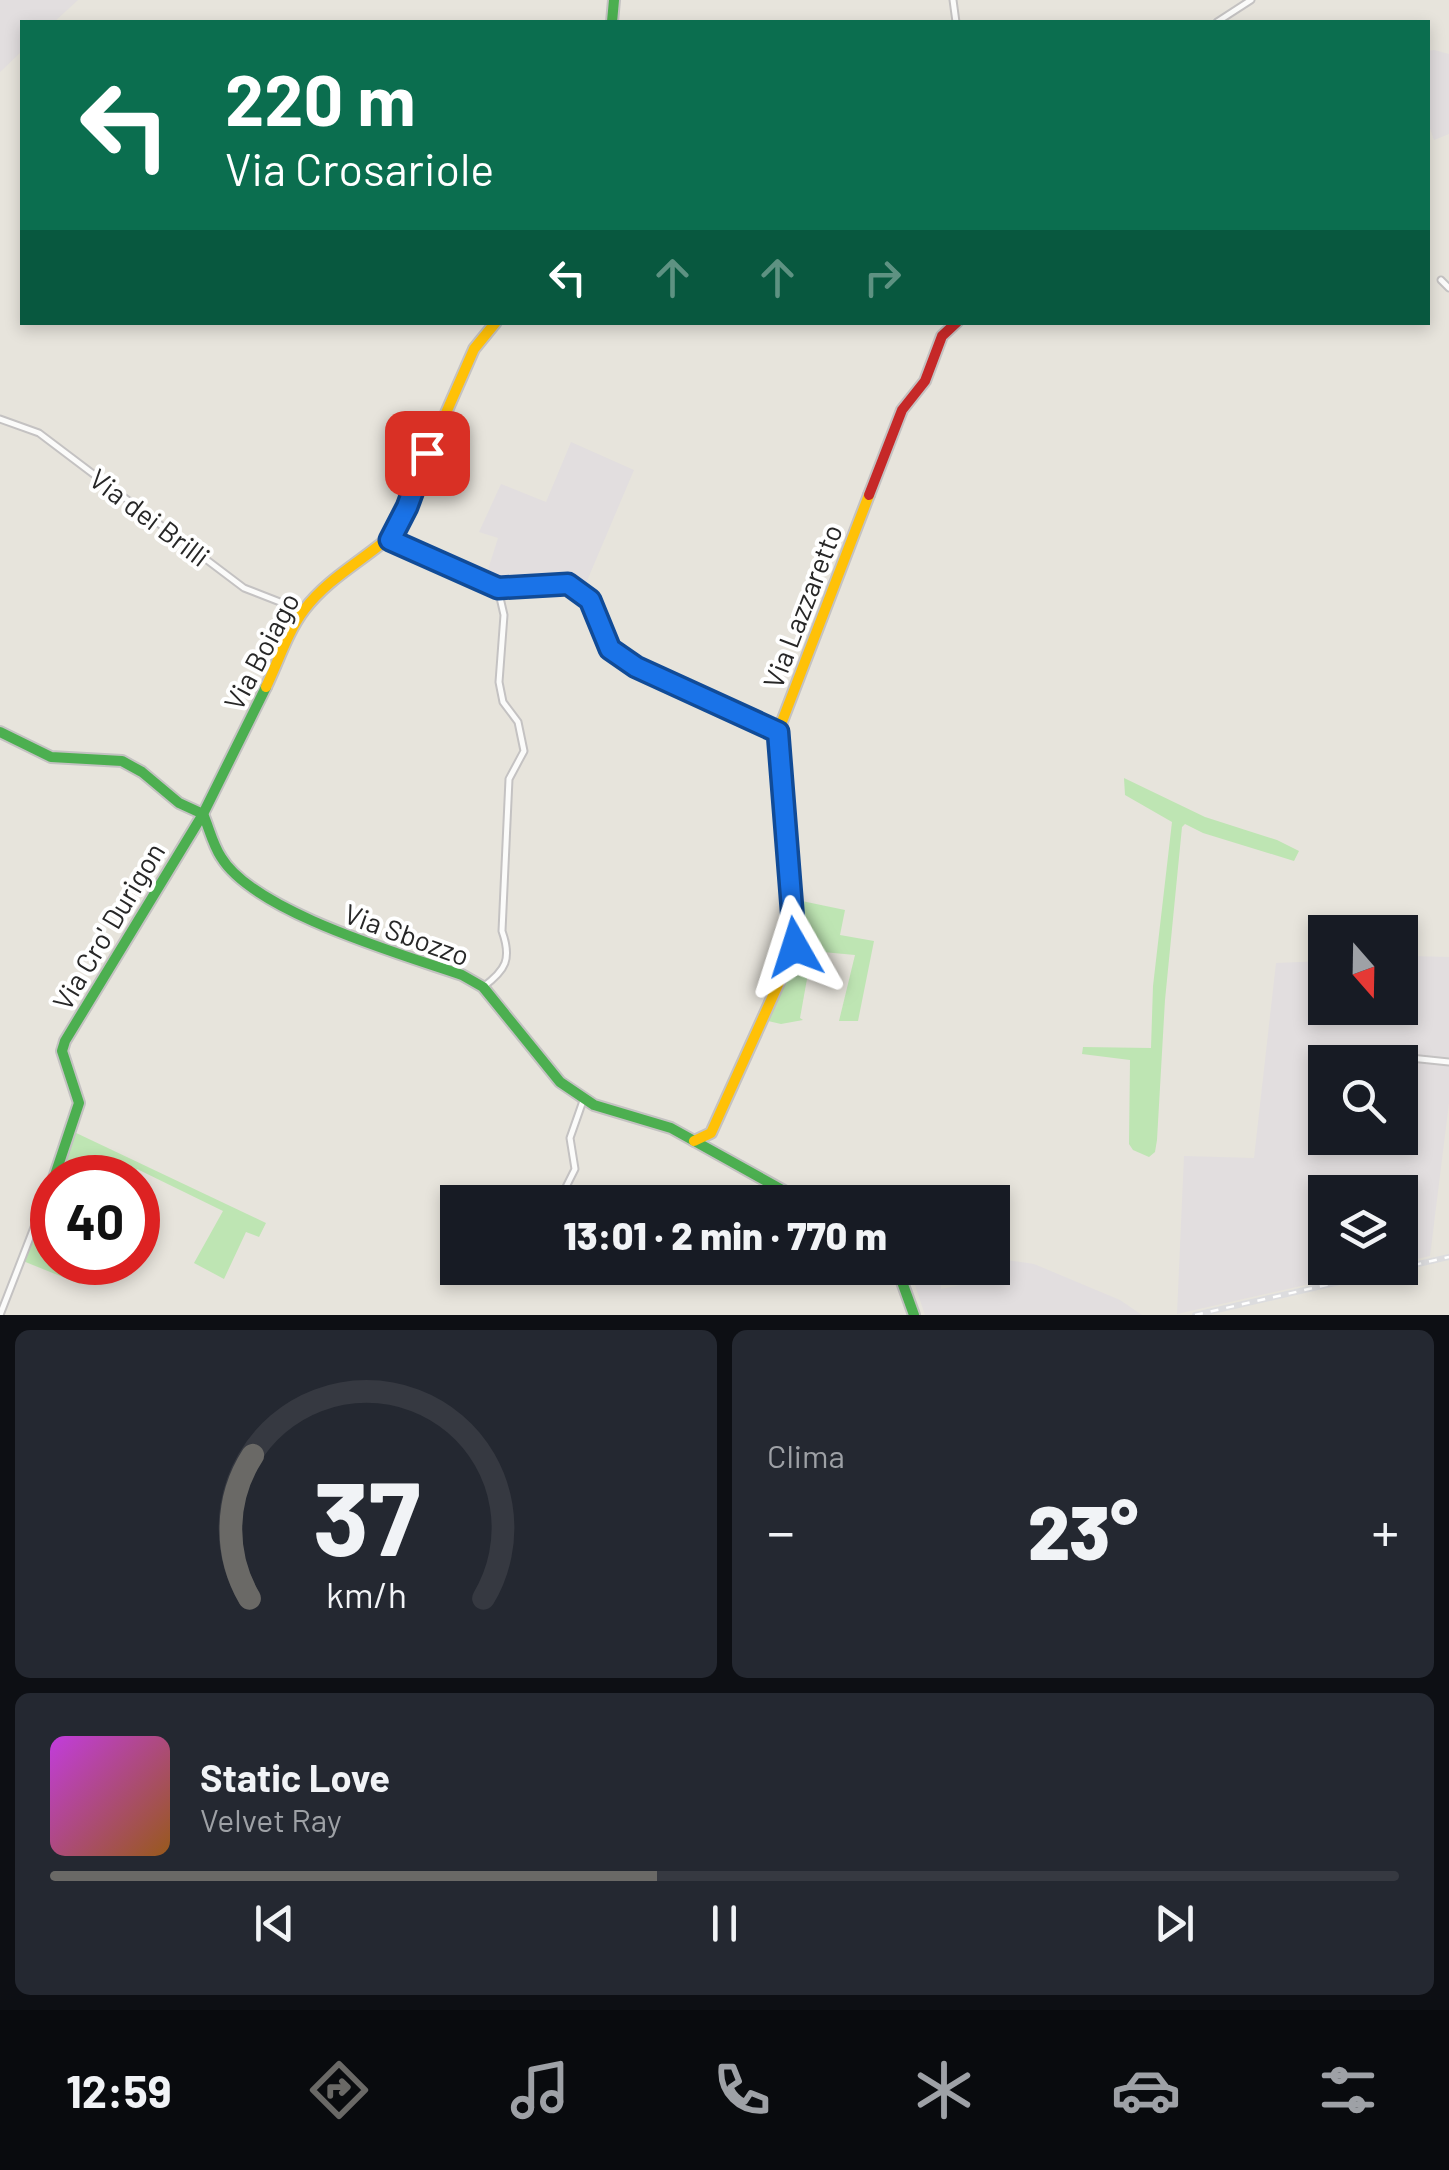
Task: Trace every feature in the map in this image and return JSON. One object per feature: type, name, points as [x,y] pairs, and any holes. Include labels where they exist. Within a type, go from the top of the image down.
[{"type":"street","points":[[1220,20],[1250,0]]},
{"type":"street","points":[[1441,280],[1449,288]]},
{"type":"street","name":"Via Boiago","points":[[203,814],[303,612],[335,578],[390,540],[474,349],[494,325]]},
{"type":"street","name":"Via Lazzaretto","points":[[694,1140],[711,1133],[795,947],[778,732],[902,410],[925,381],[942,336],[954,325]]},
{"type":"street","name":"Via dei Brilli","points":[[0,419],[39,433],[244,588],[303,612]]},
{"type":"street","points":[[390,540],[498,588],[568,584],[590,600],[610,649],[636,667],[778,732]]},
{"type":"street","points":[[483,988],[508,963],[509,950],[502,931],[509,779],[524,752],[518,722],[503,702],[499,682],[504,615],[498,588]]},
{"type":"street","points":[[0,732],[51,757],[122,761],[142,772],[179,803],[203,814]]},
{"type":"street","name":"Via Sbozzo","points":[[203,814],[221,858],[243,881],[318,926],[462,974],[483,988],[560,1082],[589,1102]]},
{"type":"street","name":"Via Cro' Durigon","points":[[61,1155],[79,1103],[62,1051],[65,1041],[203,814]]},
{"type":"street","points":[[1418,1059],[1449,1062]]},
{"type":"street","points":[[567,1185],[575,1169],[570,1138],[589,1102],[671,1128],[774,1185]]},
{"type":"street","name":"Via Cro' Durigon","points":[[0,1315],[30,1238]]},
{"type":"street","points":[[903,1285],[914,1315]]},
{"type":"shaded area","points":[[0,0],[78,0],[56,20],[20,20],[20,53],[0,72]]},
{"type":"shaded area","points":[[1430,51],[1449,54],[1449,134],[1434,140],[1430,129]]},
{"type":"shaded area","points":[[571,442],[634,470],[584,588],[573,584],[517,588],[486,576],[498,538],[479,532],[501,484],[546,502]]},
{"type":"shaded area","points":[[1418,956],[1449,957],[1449,1103],[1430,1256],[1418,1259],[1418,1175],[1308,1175],[1308,1284],[1177,1314],[1184,1156],[1254,1158],[1276,963],[1308,962],[1308,1025],[1418,1025]]},
{"type":"shaded area","points":[[1010,1260],[1034,1264],[1120,1300],[1142,1315],[925,1315],[915,1285],[941,1285],[941,1289],[1010,1285]]},
{"type":"green space","points":[[1124,778],[1205,817],[1299,851],[1294,861],[1185,824],[1182,827],[1165,1000],[1157,1140],[1155,1152],[1149,1157],[1129,1144],[1130,1060],[1082,1054],[1083,1047],[1151,1048],[1153,986],[1172,822],[1125,795]]},
{"type":"green space","points":[[797,900],[845,910],[840,935],[874,941],[858,1021],[839,1021],[855,955],[812,951],[800,1018],[803,1020],[781,1024],[768,1021],[797,948]]},
{"type":"green space","points":[[72,1131],[123,1155],[63,1155]]},
{"type":"green space","points":[[160,1173],[266,1223],[259,1237],[246,1232],[224,1279],[194,1263],[223,1211],[160,1180]]},
{"type":"green space","points":[[30,1242],[30,1264],[23,1261]]},
{"type":"railway","points":[[1195,1315],[1449,1257]]},
{"type":"traffic: fast","points":[[612,20],[614,0]]},
{"type":"traffic: fast","points":[[62,1155],[79,1103],[62,1051],[65,1041],[203,814],[266,687]]},
{"type":"traffic: fast","points":[[0,732],[51,757],[122,761],[142,772],[179,803],[203,814]]},
{"type":"traffic: fast","points":[[203,814],[221,857],[238,877],[264,896],[331,929],[462,975],[483,987],[560,1082],[594,1105],[671,1128],[773,1185]]},
{"type":"traffic: fast","points":[[903,1285],[914,1315]]},
{"type":"traffic: slow","points":[[266,687],[304,610],[335,579],[393,534],[474,349],[494,325]]},
{"type":"traffic: slow","points":[[694,1141],[711,1133],[795,947],[778,732],[869,495]]},
{"type":"traffic: jam","points":[[869,495],[902,410],[925,381],[942,336],[954,325]]},
{"type":"route","points":[[427,453],[390,540],[498,588],[568,584],[590,600],[610,649],[636,667],[778,732],[795,947]]}]
